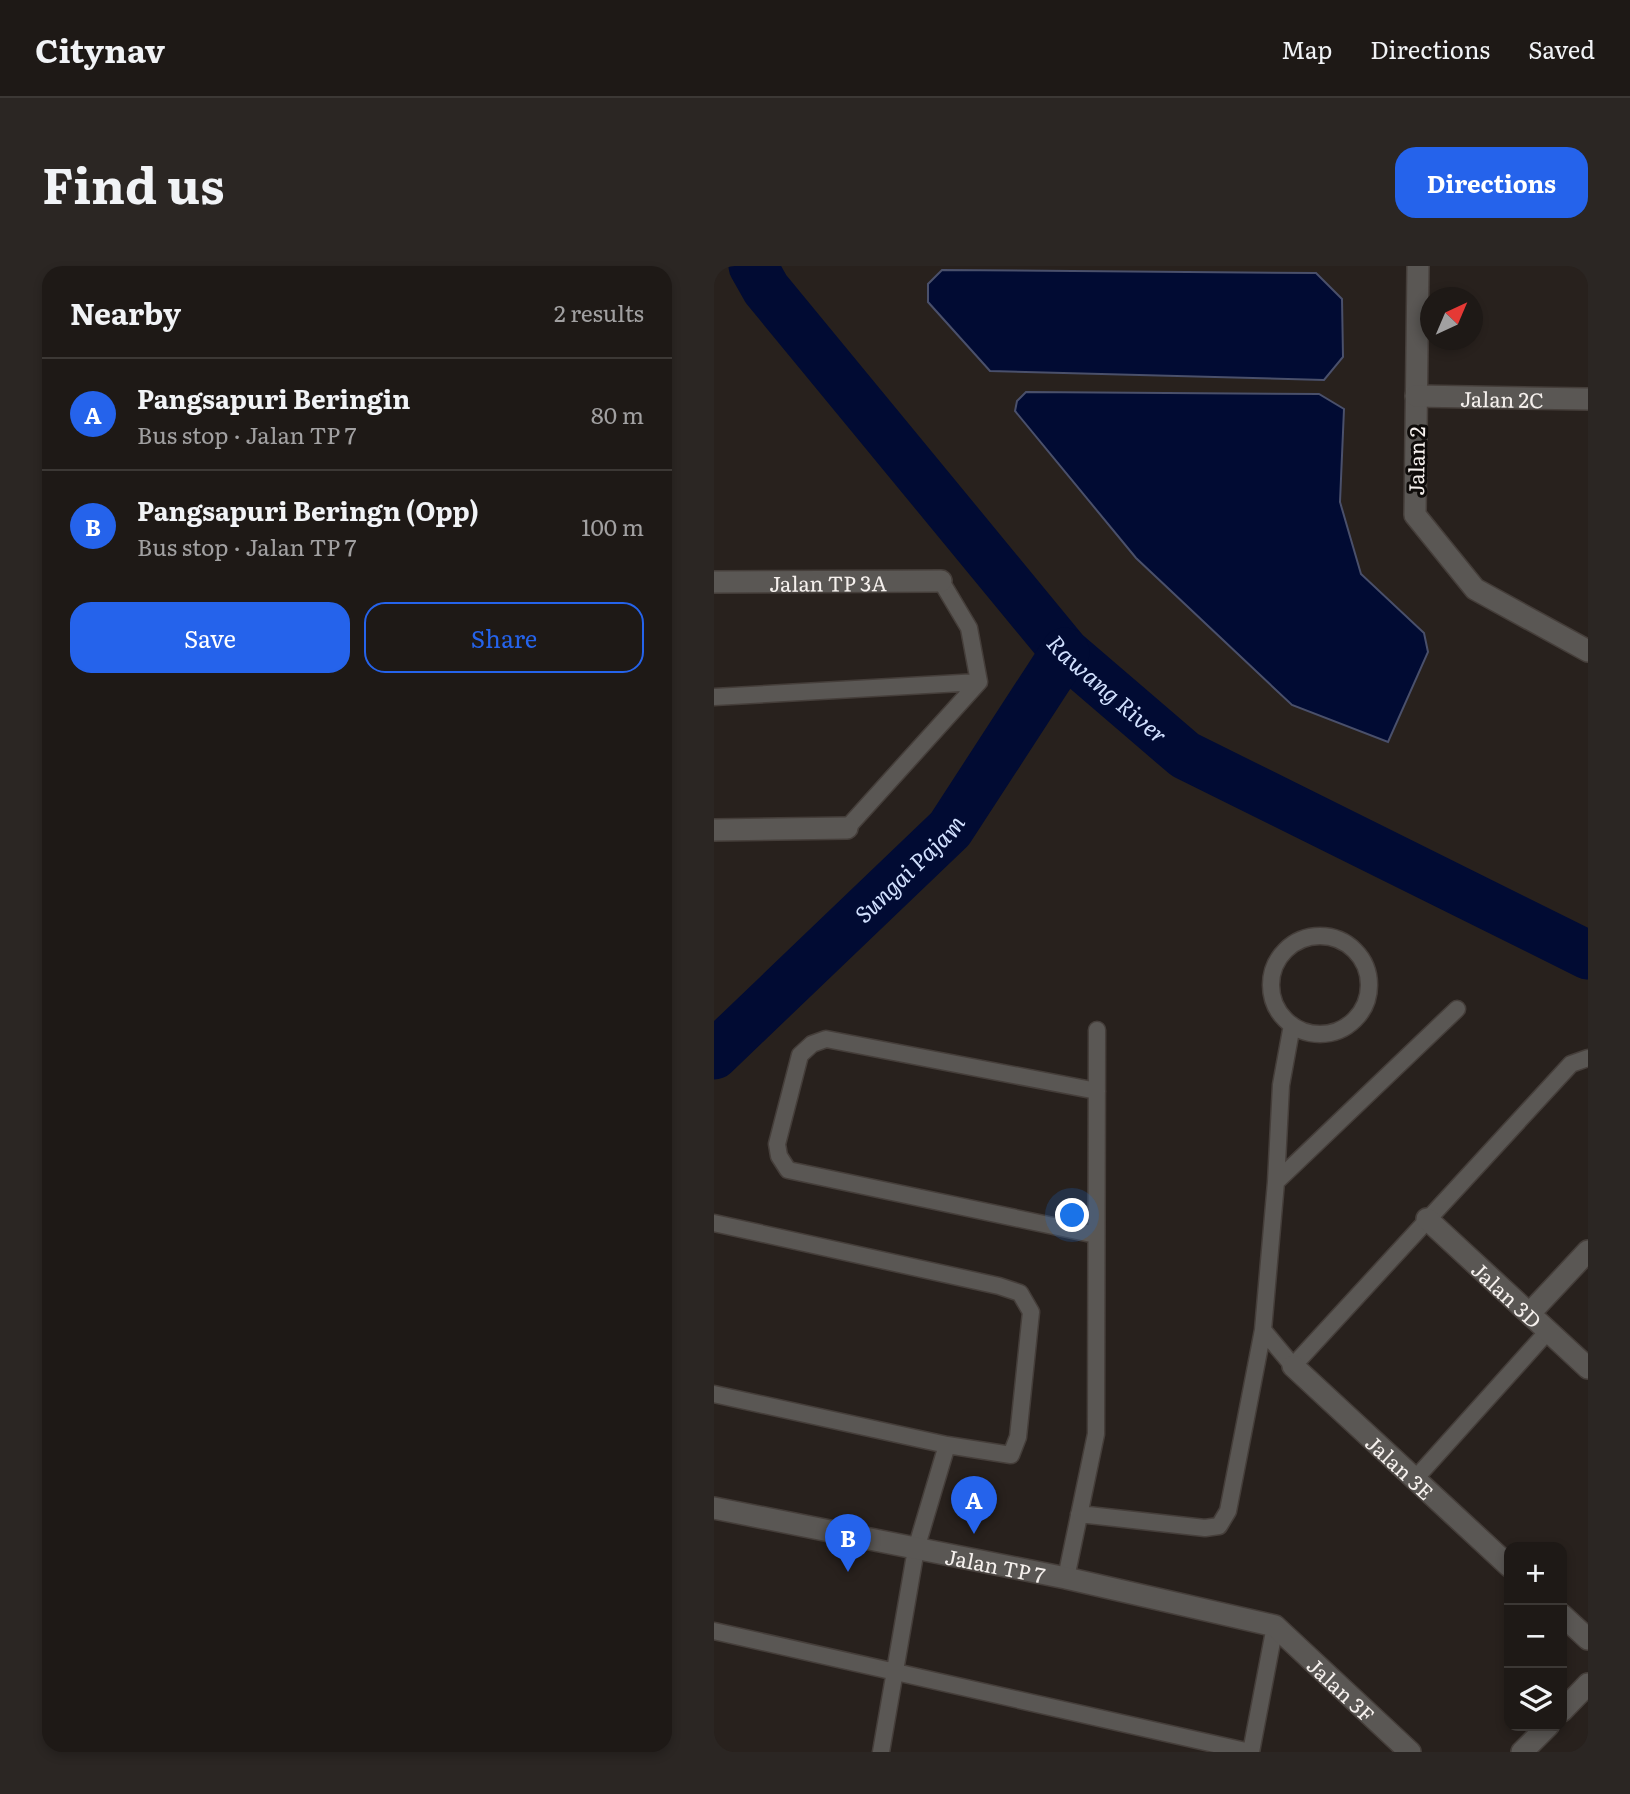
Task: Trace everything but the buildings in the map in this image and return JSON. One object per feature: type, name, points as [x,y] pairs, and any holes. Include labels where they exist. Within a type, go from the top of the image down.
[{"type":"street","name":"Jalan 2","points":[[1418,266],[1415,515],[1475,589],[1588,651]]},
{"type":"street","name":"Jalan 2C","points":[[1416,396],[1588,398]]},
{"type":"street","name":"Jalan TP 3A","points":[[714,582],[941,581]]},
{"type":"street","points":[[714,830],[847,828]]},
{"type":"street","name":"Jalan 3D","points":[[1427,1219],[1588,1368]]},
{"type":"street","points":[[1530,1313],[1588,1251]]},
{"type":"street","name":"Jalan 3E","points":[[1293,1366],[1504,1561]]},
{"type":"street","name":"Jalan TP 7","points":[[714,1507],[1066,1578],[1275,1626]]},
{"type":"street","points":[[1567,1620],[1588,1639]]},
{"type":"street","name":"Jalan 3F","points":[[1275,1626],[1410,1752]]},
{"type":"street","points":[[1567,1706],[1588,1684]]},
{"type":"street","points":[[1522,1752],[1543,1731]]},
{"type":"lane","points":[[941,581],[969,628],[979,682]]},
{"type":"lane","points":[[714,697],[979,682]]},
{"type":"lane","points":[[847,828],[979,682]]},
{"type":"lane","points":[[1322,936],[1348,946],[1366,967],[1368,995],[1364,1008],[1345,1028],[1332,1033],[1304,1032],[1292,1025],[1281,1016],[1271,990],[1276,962],[1295,943],[1308,938],[1322,936]]},
{"type":"lane","points":[[1276,1182],[1457,1010]]},
{"type":"lane","points":[[1079,1514],[1205,1528],[1219,1526],[1228,1511],[1263,1330],[1276,1182],[1281,1085],[1292,1025]]},
{"type":"lane","points":[[1066,1578],[1096,1434],[1097,1030]]},
{"type":"lane","points":[[1096,1235],[788,1170],[779,1156],[777,1144],[800,1055],[812,1044],[827,1039],[1097,1091]]},
{"type":"lane","points":[[1263,1330],[1293,1366],[1571,1064],[1588,1058]]},
{"type":"lane","points":[[714,1223],[1020,1293],[1031,1312],[1018,1437],[1011,1455],[947,1445],[714,1395]]},
{"type":"lane","points":[[1415,1479],[1548,1331]]},
{"type":"lane","points":[[881,1752],[916,1549],[947,1445]]},
{"type":"lane","points":[[714,1631],[1250,1752],[1275,1626]]},
{"type":"water","points":[[942,270],[1316,273],[1342,299],[1343,357],[1324,380],[990,371],[928,302],[928,284]]},
{"type":"water","points":[[1026,392],[1319,394],[1344,409],[1340,502],[1361,574],[1424,633],[1428,652],[1388,742],[1292,705],[1136,558],[1015,411],[1017,401]]},
{"type":"waterway","name":"Rawang River","points":[[753,266],[766,289],[1065,652],[1185,755],[1588,955]]},
{"type":"waterway","name":"Sungai Pajam","points":[[714,1055],[950,829],[1065,652]]},
{"type":"place","name":"Pangsapuri Beringin","points":[[974,1534]]},
{"type":"place","name":"Pangsapuri Beringn (Opp)","points":[[848,1572]]}]
